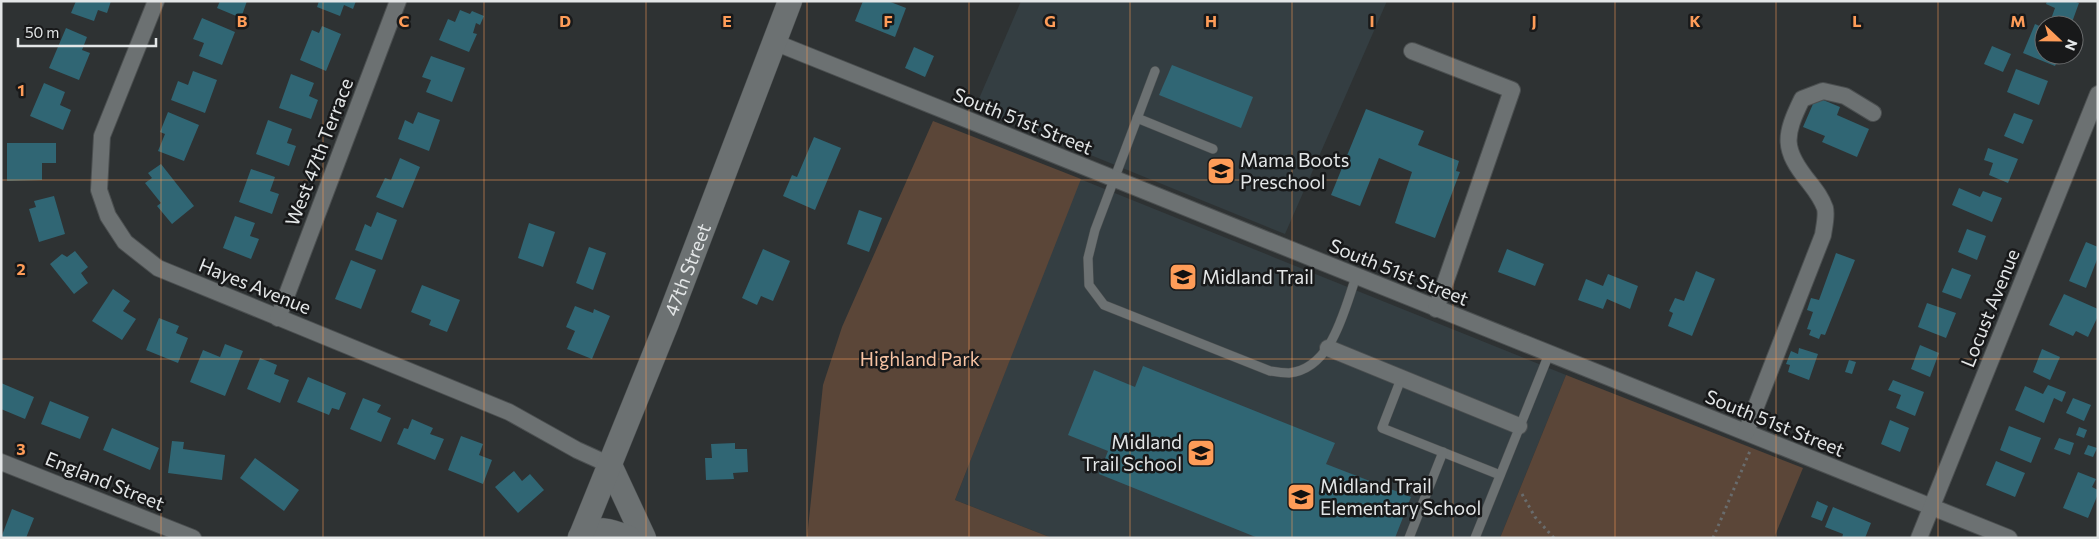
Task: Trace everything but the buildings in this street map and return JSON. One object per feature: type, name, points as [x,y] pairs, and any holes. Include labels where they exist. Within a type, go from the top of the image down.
[{"type":"main road","name":"47th Street","points":[[580,538],[667,323],[790,1]]},
{"type":"main road","points":[[610,465],[644,538]]},
{"type":"main road","points":[[580,538],[600,529],[616,532],[629,538]]},
{"type":"street","name":"Hayes Avenue","points":[[156,1],[102,136],[99,190],[108,216],[125,242],[158,268],[508,412],[577,450],[610,465]]},
{"type":"street","name":"West 47th Terrace","points":[[278,318],[398,1]]},
{"type":"street","name":"South 51st Street","points":[[774,42],[2009,538]]},
{"type":"street","points":[[1412,51],[1512,90],[1436,309]]},
{"type":"street","points":[[1752,434],[1823,235],[1825,211],[1820,195],[1793,162],[1788,141],[1790,123],[1802,99],[1823,92],[1845,96],[1873,113]]},
{"type":"street","name":"Locust Avenue","points":[[1919,538],[2096,105]]},
{"type":"street","points":[[1328,348],[1519,426]]},
{"type":"street","name":"England Street","points":[[1,462],[193,538]]},
{"type":"lane","points":[[1155,71],[1095,230],[1088,258],[1089,285],[1104,305],[1270,371],[1290,373],[1310,366],[1328,348],[1356,277]]},
{"type":"lane","points":[[1137,118],[1213,149]]},
{"type":"lane","points":[[1475,538],[1549,354]]},
{"type":"lane","points":[[1401,379],[1382,428],[1500,475]]},
{"type":"lane","points":[[1409,538],[1443,452]]},
{"type":"path","points":[[1713,538],[1752,434]]},
{"type":"path","points":[[1522,494],[1535,517],[1554,538]]},
{"type":"shaded area","name":"Mama Boots Preschool","points":[[1021,1],[1387,1],[1285,234],[975,108]]},
{"type":"shaded area","name":"Midland Trail","points":[[1080,179],[1566,375],[1500,538],[1052,538],[955,500]]},
{"type":"green space","name":"Highland Park","points":[[933,121],[1081,179],[955,500],[1052,538],[807,538],[823,385],[842,327]]},
{"type":"green space","points":[[1566,375],[1803,468],[1774,538],[1500,538]]},
{"type":"place","name":"Mama Boots Preschool","points":[[1221,171]]},
{"type":"place","name":"Midland Trail","points":[[1183,277]]},
{"type":"place","name":"Midland Trail School","points":[[1201,453]]},
{"type":"place","name":"Midland Trail Elementary School","points":[[1301,497]]}]
